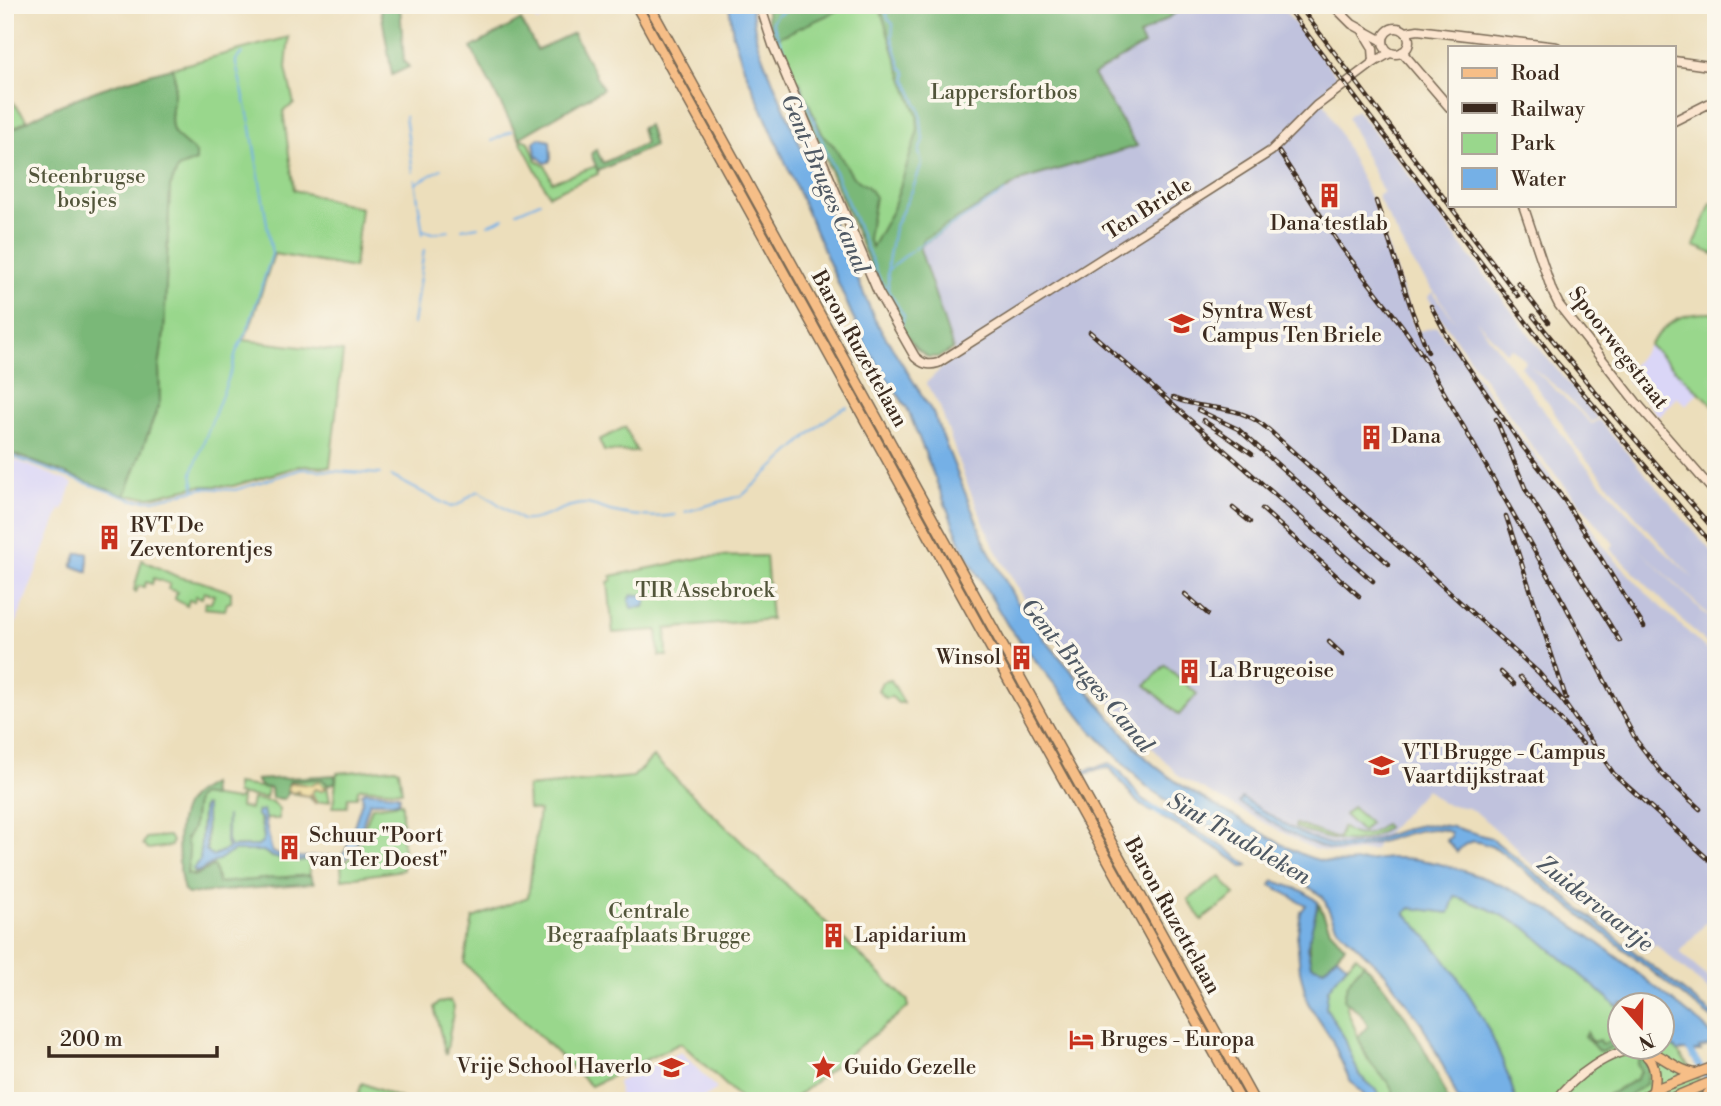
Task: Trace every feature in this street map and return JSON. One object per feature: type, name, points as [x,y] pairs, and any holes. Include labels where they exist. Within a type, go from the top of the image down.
[{"type":"main road","name":"Baron Ruzettelaan","points":[[636,5],[764,236],[774,246],[785,274],[944,561],[949,576],[1243,1096]]},
{"type":"main road","name":"Baron Ruzettelaan","points":[[649,5],[652,18],[671,45],[934,522],[941,542],[955,559],[1038,709],[1045,730],[1059,748],[1243,1096]]},
{"type":"main road","points":[[1652,1060],[1656,1081],[1654,1092]]},
{"type":"main road","points":[[1665,1060],[1682,1071],[1695,1073]]},
{"type":"main road","points":[[1638,1101],[1714,1066]]},
{"type":"main road","points":[[1665,1101],[1711,1085]]},
{"type":"main road","points":[[1701,1101],[1711,1085]]},
{"type":"street","name":"Ten Briele","points":[[760,5],[773,45],[878,292],[915,357],[927,365],[938,363],[1266,155],[1316,106],[1374,62],[1386,44]]},
{"type":"street","points":[[1334,5],[1345,18],[1386,44],[1406,43],[1424,32],[1548,46]]},
{"type":"street","points":[[1386,44],[1393,29],[1406,43],[1419,71],[1448,106]]},
{"type":"street","points":[[1363,31],[1373,48],[1374,62]]},
{"type":"street","points":[[1676,61],[1716,66]]},
{"type":"street","points":[[1676,120],[1716,100]]},
{"type":"street","name":"Spoorwegstraat","points":[[1522,206],[1559,305],[1643,410],[1716,494]]},
{"type":"street","points":[[1049,753],[1057,755],[1059,748]]},
{"type":"street","points":[[1556,1101],[1575,1078],[1606,1060]]},
{"type":"shaded area","points":[[529,5],[567,5],[537,22]]},
{"type":"shaded area","points":[[1188,5],[1280,5],[1339,79],[1320,96],[1373,203],[1416,332],[1437,326],[1446,340],[1451,339],[1500,410],[1591,526],[1606,550],[1650,597],[1716,658],[1716,912],[1679,952],[1716,985],[1716,997],[1655,944],[1647,952],[1589,904],[1586,906],[1520,855],[1516,847],[1476,812],[1442,803],[1426,789],[1374,850],[1340,854],[1313,849],[1180,777],[1075,665],[1031,610],[995,549],[965,479],[940,407],[926,383],[956,355],[920,249],[923,244],[1022,180],[1137,146],[1093,75],[1144,45],[1139,37]]},
{"type":"shaded area","points":[[1356,110],[1396,158],[1547,358],[1598,418],[1592,422],[1559,389],[1529,365],[1592,424],[1599,420],[1716,557],[1716,597],[1712,594],[1716,598],[1716,622],[1638,548],[1716,625],[1716,653],[1610,549],[1614,544],[1533,448],[1438,314],[1428,297],[1432,292],[1457,323],[1413,263],[1377,196],[1383,192],[1347,117]],"holes":[[[1476,320],[1506,352],[1512,348],[1526,361],[1521,366],[1575,446],[1694,579],[1648,536],[1581,460]]]},
{"type":"shaded area","points":[[1649,345],[1654,349],[1716,408],[1699,392],[1686,405],[1677,397],[1659,416],[1628,382],[1626,374]]},
{"type":"shaded area","points":[[5,456],[73,483],[63,510],[60,509],[12,634],[5,632]]},
{"type":"shaded area","name":"Vrije School Haverlo","points":[[681,1052],[717,1089],[698,1101],[621,1100],[617,1082]]},
{"type":"green space","points":[[380,5],[406,5],[400,7],[404,61],[409,67],[392,75]]},
{"type":"green space","name":"Lappersfortbos","points":[[787,5],[1188,5],[1139,36],[1144,45],[1093,75],[1137,146],[1022,180],[923,244],[909,264],[896,311],[828,141],[814,120],[799,82],[793,82],[775,39]]},
{"type":"green space","points":[[850,5],[775,39],[767,17],[767,7]]},
{"type":"green space","name":"Lappersfortbos","points":[[879,5],[1188,5],[1139,36],[1144,45],[1093,75],[1137,146],[1022,180],[924,239],[920,249],[953,349],[939,357],[928,357],[916,348],[903,331],[881,291],[793,82],[799,81],[823,136],[834,146],[853,177],[868,187],[875,197],[868,239],[872,247],[893,209],[918,130],[917,115]]},
{"type":"green space","points":[[521,20],[537,50],[573,33],[603,89],[519,138],[471,48]]},
{"type":"green space","points":[[289,37],[286,68],[294,104],[283,111],[294,190],[361,208],[354,268],[274,254],[250,327],[243,340],[343,352],[330,467],[300,466],[233,486],[199,486],[151,497],[125,496],[160,401],[159,367],[164,333],[170,187],[178,168],[196,153],[177,137],[172,128],[175,85],[172,68]]},
{"type":"green space","name":"Steenbrugse bosjes","points":[[172,68],[175,85],[172,128],[177,137],[196,153],[196,161],[178,168],[170,187],[164,333],[159,367],[160,401],[125,496],[5,451],[5,134],[86,94]]},
{"type":"green space","points":[[5,92],[27,120],[5,134]]},
{"type":"green space","points":[[648,125],[654,146],[598,171],[591,154],[596,149],[603,163],[645,144],[641,128]]},
{"type":"green space","points":[[519,138],[529,142],[536,160],[546,167],[552,182],[596,166],[598,174],[549,195]]},
{"type":"green space","points":[[1711,203],[1716,203],[1716,255],[1694,246]]},
{"type":"green space","points":[[1716,313],[1716,408],[1649,345],[1664,328],[1678,318]]},
{"type":"green space","points":[[625,427],[637,452],[604,451],[599,440]]},
{"type":"green space","name":"TIR Assebroek","points":[[766,556],[771,619],[666,629],[667,656],[659,656],[657,630],[613,633],[608,582],[612,580],[611,576],[704,557]]},
{"type":"green space","points":[[142,560],[178,577],[231,592],[231,602],[227,603],[225,610],[204,608],[206,602],[211,603],[214,595],[204,592],[202,598],[196,596],[194,601],[189,600],[187,606],[175,599],[177,592],[168,589],[170,584],[154,578],[152,584],[146,582],[144,587],[139,586],[136,592],[134,590]]},
{"type":"green space","points":[[1165,665],[1197,694],[1179,715],[1146,685]]},
{"type":"green space","points":[[891,680],[904,703],[898,703],[892,697],[885,698],[878,690],[882,682]]},
{"type":"green space","name":"Centrale Begraafplaats Brugge","points":[[653,757],[908,1001],[908,1007],[791,1101],[743,1101],[681,1043],[591,1086],[464,963],[473,918],[528,897],[539,811],[528,809],[527,787],[633,777]]},
{"type":"green space","points":[[395,768],[399,770],[402,791],[361,788],[357,797],[348,797],[347,807],[333,807],[337,773]]},
{"type":"green space","points":[[335,775],[336,782],[328,785],[322,779],[290,781],[288,794],[284,799],[272,798],[271,788],[261,787],[256,780]]},
{"type":"green space","points":[[294,779],[326,781],[330,801],[315,803],[308,796],[286,792],[285,789]]},
{"type":"green space","points":[[211,784],[212,797],[201,795],[196,799],[193,828],[186,838],[189,851],[187,874],[194,876],[214,866],[218,883],[310,875],[314,883],[188,894],[184,891],[178,847],[182,813],[197,792]]},
{"type":"green space","points":[[236,784],[267,788],[266,798],[236,794]]},
{"type":"green space","points":[[201,795],[236,800],[241,797],[240,807],[250,809],[252,799],[273,802],[279,809],[279,819],[266,819],[258,812],[264,837],[262,843],[258,846],[234,846],[212,856],[207,851],[204,806],[200,860],[195,865],[234,851],[263,851],[272,857],[298,861],[309,859],[310,875],[217,883],[214,866],[190,876],[187,871],[189,851],[185,842],[193,828],[196,799]]},
{"type":"green space","points":[[402,803],[403,870],[342,879],[341,864],[355,855],[372,807]]},
{"type":"green space","points":[[1352,807],[1370,823],[1362,832],[1344,815]]},
{"type":"green space","points":[[1296,824],[1338,839],[1342,827],[1363,835],[1374,832],[1384,824],[1387,827],[1366,839],[1342,841],[1295,827]]},
{"type":"green space","points":[[169,836],[171,846],[148,849],[143,844],[146,838]]},
{"type":"green space","points":[[1111,852],[1126,874],[1195,1000],[1190,1002],[1109,853]]},
{"type":"green space","points":[[1220,876],[1235,895],[1202,920],[1188,900]]},
{"type":"green space","points":[[1455,896],[1525,927],[1606,997],[1606,1060],[1676,1060],[1676,1050],[1715,1101],[1516,1101],[1508,1074],[1472,1000],[1441,955],[1405,913],[1410,908],[1449,913]]},
{"type":"green space","points":[[1319,904],[1330,930],[1345,946],[1324,969],[1311,965],[1309,949],[1310,934]]},
{"type":"green space","points":[[1356,956],[1364,963],[1347,988],[1345,995],[1348,1011],[1367,1058],[1389,1084],[1395,1101],[1382,1101],[1359,1075],[1344,1037],[1326,1008],[1330,985]]},
{"type":"green space","points":[[1364,963],[1412,1028],[1432,1063],[1448,1101],[1395,1101],[1389,1084],[1369,1060],[1358,1037],[1368,1026],[1360,1013],[1344,1000],[1350,980]]},
{"type":"green space","points":[[450,1001],[454,1006],[446,1055],[434,1007],[438,1003]]},
{"type":"green space","points":[[1587,1032],[1592,1042],[1599,1040],[1602,1045],[1606,1043],[1606,1050],[1598,1051],[1585,1036]]},
{"type":"green space","points":[[1639,1060],[1645,1060],[1648,1068],[1647,1083],[1621,1101],[1597,1101],[1637,1079],[1641,1072],[1637,1064]]},
{"type":"green space","points":[[362,1083],[407,1101],[356,1101]]},
{"type":"sand","points":[[319,782],[326,788],[312,792],[315,803],[310,794],[308,796],[288,790],[293,783],[311,785]]},
{"type":"water","points":[[729,5],[751,5],[757,42],[765,63],[875,320],[933,413],[987,547],[1015,599],[1046,641],[1139,751],[1189,790],[1296,852],[1337,863],[1393,858],[1432,862],[1503,886],[1564,919],[1659,990],[1606,990],[1606,997],[1525,927],[1455,896],[1449,913],[1410,908],[1405,913],[1441,955],[1486,1024],[1516,1101],[1458,1101],[1422,1024],[1385,973],[1336,926],[1323,897],[1281,867],[1183,811],[1147,787],[1092,731],[1008,626],[960,541],[907,408],[866,347],[744,68],[733,35]]},
{"type":"water","points":[[539,138],[550,141],[549,162],[545,163],[536,155],[534,142]]},
{"type":"water","points":[[77,553],[88,553],[88,572],[72,566]]},
{"type":"water","points":[[632,595],[648,595],[644,607],[631,608],[629,600]]},
{"type":"water","points":[[1109,763],[1120,771],[1141,798],[1154,807],[1152,812],[1137,802],[1110,768],[1083,775],[1081,772]]},
{"type":"water","points":[[365,791],[400,796],[398,802],[370,802],[356,844],[339,862],[322,857],[298,861],[273,857],[263,851],[234,851],[199,871],[195,872],[193,869],[200,860],[203,806],[206,807],[206,850],[212,856],[228,849],[226,842],[227,815],[227,841],[230,847],[258,846],[262,843],[264,837],[261,818],[257,813],[263,810],[272,852],[297,857],[341,856],[346,850],[363,798],[361,794]]},
{"type":"water","points":[[1242,798],[1299,832],[1334,845],[1357,845],[1412,827],[1432,824],[1491,838],[1716,1017],[1716,1022],[1496,848],[1475,841],[1467,843],[1457,852],[1446,840],[1451,837],[1451,833],[1441,829],[1428,829],[1365,846],[1336,850],[1300,838],[1239,803]]},
{"type":"water","points":[[1164,812],[1226,848],[1248,865],[1244,867],[1161,817]]},
{"type":"water","points":[[1274,881],[1303,891],[1318,902],[1307,948],[1311,965],[1324,969],[1337,956],[1347,965],[1328,989],[1326,1008],[1344,1037],[1359,1075],[1375,1089],[1382,1101],[1370,1101],[1350,1081],[1332,1040],[1308,1003],[1300,971],[1297,938],[1301,912],[1306,905],[1271,885]]},
{"type":"water","points":[[1676,1004],[1704,1026],[1714,1038],[1706,1047],[1699,1048],[1701,1051],[1677,1051]]},
{"type":"waterway","points":[[791,67],[772,22],[776,15],[797,5]]},
{"type":"waterway","points":[[884,5],[888,19],[893,24],[892,38],[901,67],[906,72],[906,79],[920,111],[923,140],[919,152],[922,163],[894,228],[888,262],[888,290],[904,316],[902,324]]},
{"type":"waterway","points":[[195,490],[192,473],[236,352],[249,326],[272,254],[250,122],[236,64],[242,53]]},
{"type":"waterway","name":"Gent-Bruges Canal","points":[[798,83],[880,280],[886,288]]},
{"type":"waterway","points":[[405,116],[413,172]]},
{"type":"waterway","points":[[492,141],[512,131]]},
{"type":"waterway","points":[[415,184],[441,169]]},
{"type":"waterway","points":[[415,180],[423,234]]},
{"type":"waterway","points":[[914,249],[1005,192]]},
{"type":"waterway","points":[[517,212],[540,202]]},
{"type":"waterway","points":[[488,225],[504,218]]},
{"type":"waterway","points":[[462,229],[478,226]]},
{"type":"waterway","points":[[423,230],[432,233],[449,231]]},
{"type":"waterway","points":[[413,324],[424,250]]},
{"type":"waterway","points":[[888,270],[911,251]]},
{"type":"waterway","points":[[685,512],[743,495],[823,422],[848,407]]},
{"type":"waterway","points":[[5,454],[133,500],[153,500],[204,488],[235,490],[302,469],[380,474]]},
{"type":"waterway","points":[[391,476],[451,507],[479,491],[522,520],[584,504],[634,516],[675,515]]},
{"type":"waterway","name":"Sint Trudoleken","points":[[1148,806],[1169,818]]},
{"type":"waterway","points":[[1686,1045],[1711,1083]]},
{"type":"railway","points":[[1285,5],[1555,360],[1716,549]]},
{"type":"railway","points":[[1303,11],[1448,203]]},
{"type":"railway","points":[[1279,152],[1342,248],[1425,359],[1564,603],[1636,740],[1663,775],[1700,809]]},
{"type":"railway","points":[[1376,201],[1428,352]]},
{"type":"railway","points":[[1450,206],[1518,296]]},
{"type":"railway","points":[[1518,283],[1548,322]]},
{"type":"railway","points":[[1431,306],[1453,347]]},
{"type":"railway","points":[[1533,316],[1614,415],[1716,532]]},
{"type":"railway","points":[[1090,332],[1373,581]]},
{"type":"railway","points":[[1449,339],[1520,443],[1565,501],[1644,627]]},
{"type":"railway","points":[[1173,398],[1233,411],[1257,421],[1269,430],[1539,673],[1563,701],[1614,774],[1716,866]]},
{"type":"railway","points":[[1198,410],[1238,429],[1389,564]]},
{"type":"railway","points":[[1496,419],[1526,490],[1620,641]]},
{"type":"railway","points":[[1203,420],[1252,454]]},
{"type":"railway","points":[[1233,508],[1250,522]]},
{"type":"railway","points":[[1262,509],[1359,596]]},
{"type":"railway","points":[[1506,516],[1566,698]]},
{"type":"railway","points":[[1185,594],[1208,614]]},
{"type":"railway","points":[[1329,642],[1343,655]]},
{"type":"railway","points":[[1501,672],[1514,684]]},
{"type":"railway","points":[[1520,677],[1583,744]]},
{"type":"place","name":"Dana testlab","points":[[1329,195]]},
{"type":"place","name":"Syntra West Campus Ten Briele","points":[[1182,324]]},
{"type":"place","name":"Dana","points":[[1371,437]]},
{"type":"place","name":"RVT De Zeventorentjes","points":[[110,538]]},
{"type":"place","name":"Winsol","points":[[1021,658]]},
{"type":"place","name":"La Brugeoise","points":[[1189,671]]},
{"type":"place","name":"VTI Brugge - Campus Vaartdijkstraat","points":[[1382,765]]},
{"type":"place","name":"Schuur \"Poort van Ter Doest\"","points":[[289,848]]},
{"type":"place","name":"Lapidarium","points":[[834,936]]},
{"type":"place","name":"Bruges - Europa","points":[[1081,1040]]},
{"type":"place","name":"Vrije School Haverlo","points":[[672,1067]]},
{"type":"place","name":"Guido Gezelle","points":[[824,1068]]},
{"type":"water label","name":"Zuidervaartje","points":[[1595,904]]}]
